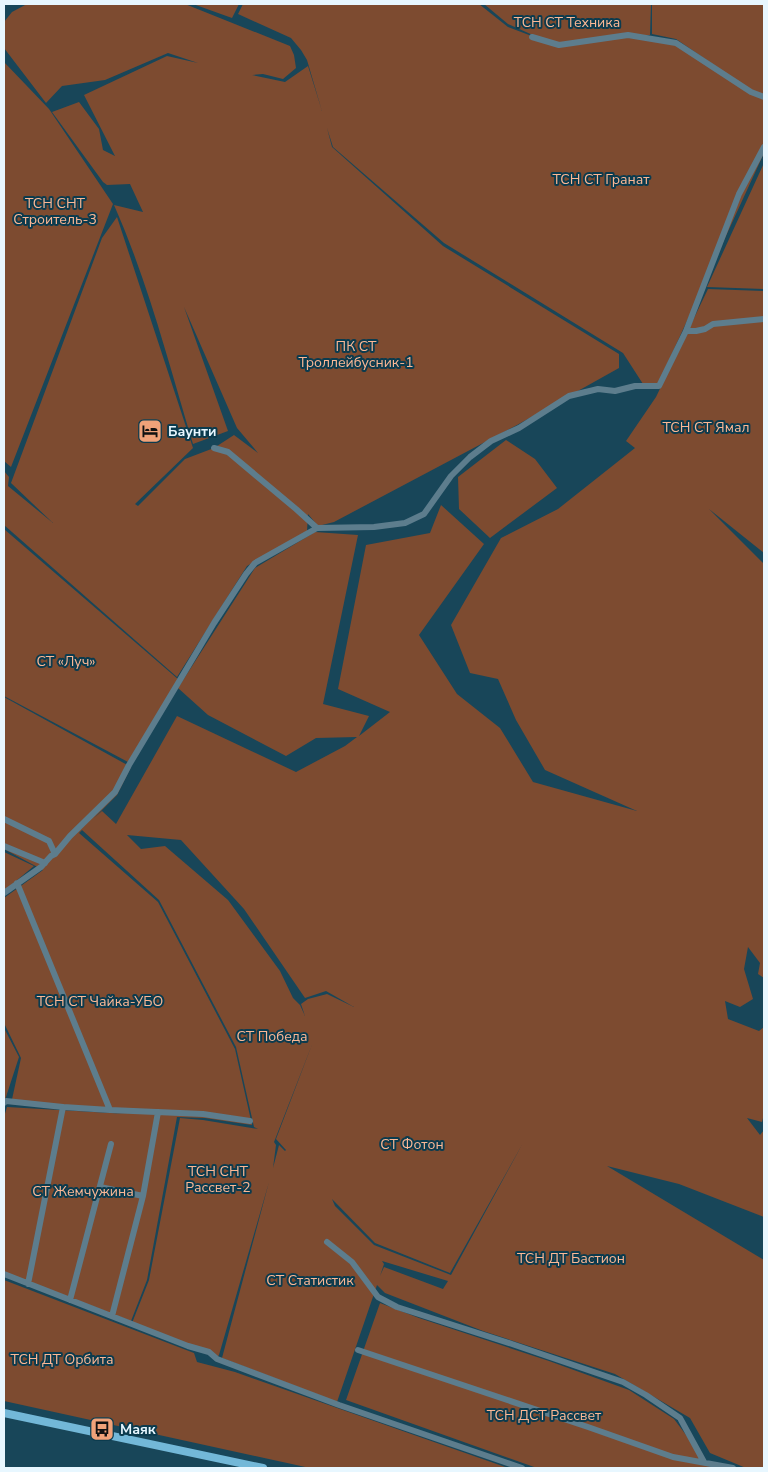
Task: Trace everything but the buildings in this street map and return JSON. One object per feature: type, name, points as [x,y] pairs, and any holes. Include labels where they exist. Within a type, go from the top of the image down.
[{"type":"main road","points":[[4,1413],[263,1468]]},
{"type":"street","points":[[532,37],[559,45],[628,35],[676,43],[752,92],[764,97]]},
{"type":"street","points":[[4,893],[41,867],[116,792],[129,765],[214,623],[255,563],[317,528],[374,527],[398,524],[405,523],[424,514],[452,476],[470,457],[491,441],[519,428],[569,396],[598,389],[615,391],[635,386],[659,386],[686,331],[739,194],[764,147]]},
{"type":"street","points":[[686,331],[696,332],[712,324],[764,319]]},
{"type":"street","points":[[214,448],[228,452],[317,528]]},
{"type":"street","points":[[4,819],[49,841],[55,854]]},
{"type":"street","points":[[4,846],[45,863]]},
{"type":"street","points":[[17,883],[110,1110]]},
{"type":"street","points":[[4,1103],[6,1101],[63,1107],[203,1114],[250,1121]]},
{"type":"street","points":[[28,1284],[63,1107]]},
{"type":"street","points":[[112,1316],[143,1196],[158,1112]]},
{"type":"street","points":[[70,1300],[111,1144]]},
{"type":"street","points":[[100,1187],[143,1196]]},
{"type":"street","points":[[326,1242],[352,1262],[378,1297],[397,1307],[623,1382],[646,1395],[680,1418],[704,1462]]},
{"type":"street","points":[[4,1274],[188,1346],[209,1352],[217,1359],[312,1395],[522,1468]]},
{"type":"street","points":[[358,1350],[673,1457],[733,1468]]},
{"type":"green space","points":[[27,4],[185,4],[290,46],[296,68],[283,79],[263,74],[252,75],[285,82],[308,66],[322,111],[307,60],[301,50],[291,38],[238,14],[243,4],[479,4],[508,27],[558,46],[628,36],[675,44],[764,99],[764,153],[658,384],[643,384],[623,353],[444,243],[333,147],[327,128],[332,147],[443,246],[619,354],[619,368],[517,425],[334,522],[318,526],[308,514],[307,531],[247,566],[177,677],[4,525],[4,471],[9,477],[8,486],[53,523],[11,483],[102,238],[117,217],[193,448],[135,504],[138,506],[185,459],[214,448],[234,435],[258,453],[237,428],[184,307],[228,431],[193,444],[148,293],[114,205],[143,212],[130,184],[107,185],[103,182],[52,112],[79,102],[99,129],[103,150],[115,156],[84,95],[167,56],[198,63],[168,53],[105,80],[62,86],[46,103],[4,48],[4,22],[12,12]]},
{"type":"green space","points":[[193,4],[239,4],[232,18]]},
{"type":"green space","name":"ТСН СТ Техника","points":[[484,4],[651,4],[650,35],[560,43],[535,36],[508,24]]},
{"type":"green space","points":[[652,4],[764,4],[764,96],[752,91],[676,39],[652,34]]},
{"type":"green space","name":"ТСН СНТ Строитель-3","points":[[4,62],[49,109],[113,204],[11,467],[4,461]]},
{"type":"green space","points":[[764,163],[764,289],[707,287]]},
{"type":"green space","points":[[708,289],[764,291],[764,553],[709,509],[764,564],[764,978],[758,974],[760,963],[748,947],[744,969],[753,999],[740,1007],[725,1001],[728,1019],[759,1031],[764,1027],[764,1114],[762,1122],[747,1118],[760,1135],[764,1130],[764,1217],[679,1184],[607,1166],[764,1260],[764,1468],[746,1468],[710,1453],[690,1418],[615,1374],[483,1331],[385,1293],[377,1285],[337,1402],[222,1358],[269,1182],[217,1358],[132,1323],[149,1280],[180,1118],[258,1129],[254,1127],[236,1047],[159,900],[82,830],[79,833],[158,902],[235,1049],[252,1125],[205,1118],[177,1117],[147,1280],[131,1321],[4,1272],[4,1117],[7,1107],[128,1114],[11,1104],[21,1058],[4,1023],[4,898],[43,870],[4,849],[4,697],[131,767],[117,795],[94,818],[102,811],[116,824],[177,716],[296,772],[345,746],[357,737],[316,738],[286,756],[208,715],[178,688],[255,568],[315,532],[358,535],[323,704],[369,716],[359,736],[390,712],[338,689],[366,545],[430,533],[441,505],[484,544],[419,635],[457,694],[500,728],[533,782],[637,811],[545,770],[516,720],[498,679],[470,673],[451,625],[501,538],[558,509],[635,448],[626,441],[656,397]],"holes":[[[127,835],[181,840],[244,909],[305,998],[326,991],[354,1007],[327,994],[308,999],[301,1004],[305,1016],[300,1005],[293,998],[280,971],[228,900],[165,846],[141,849]],[[313,1042],[276,1139],[286,1150],[279,1145],[273,1168],[276,1145],[274,1142]],[[523,1143],[451,1275],[374,1245],[335,1206],[332,1199],[375,1243],[450,1273]],[[382,1261],[448,1281],[443,1289],[384,1267],[380,1276],[384,1264]]]},
{"type":"green space","points":[[506,440],[535,459],[557,488],[490,538],[459,509],[458,477]]},
{"type":"green space","name":"СТ «Луч»","points":[[4,529],[179,680],[128,762],[4,696]]},
{"type":"green space","points":[[4,852],[34,866],[4,891]]},
{"type":"green space","points":[[4,1028],[19,1057],[4,1103]]},
{"type":"green space","name":"ТСН ДТ Орбита","points":[[4,1280],[194,1353],[197,1362],[235,1372],[508,1468],[310,1468],[4,1401]]},
{"type":"green space","name":"ТСН ДСТ Рассвет","points":[[380,1303],[629,1390],[674,1419],[711,1468],[537,1468],[346,1400]]},
{"type":"place","name":"Баунти","points":[[150,431]]},
{"type":"place","name":"Маяк","points":[[102,1429]]},
{"type":"park label","name":"ТСН СТ Гранат","points":[[601,179]]},
{"type":"park label","name":"ПК СТ Троллейбусник-1","points":[[356,354]]},
{"type":"park label","name":"ТСН СТ Ямал","points":[[706,427]]},
{"type":"park label","name":"ТСН СТ Чайка-УБО","points":[[100,1001]]},
{"type":"park label","name":"СТ Победа","points":[[272,1036]]},
{"type":"park label","name":"СТ Фотон","points":[[412,1144]]},
{"type":"park label","name":"ТСН СНТ Рассвет-2","points":[[218,1180]]},
{"type":"park label","name":"СТ Жемчужина","points":[[83,1191]]},
{"type":"park label","name":"ТСН ДТ Бастион","points":[[571,1258]]},
{"type":"park label","name":"СТ Статистик","points":[[310,1280]]}]
